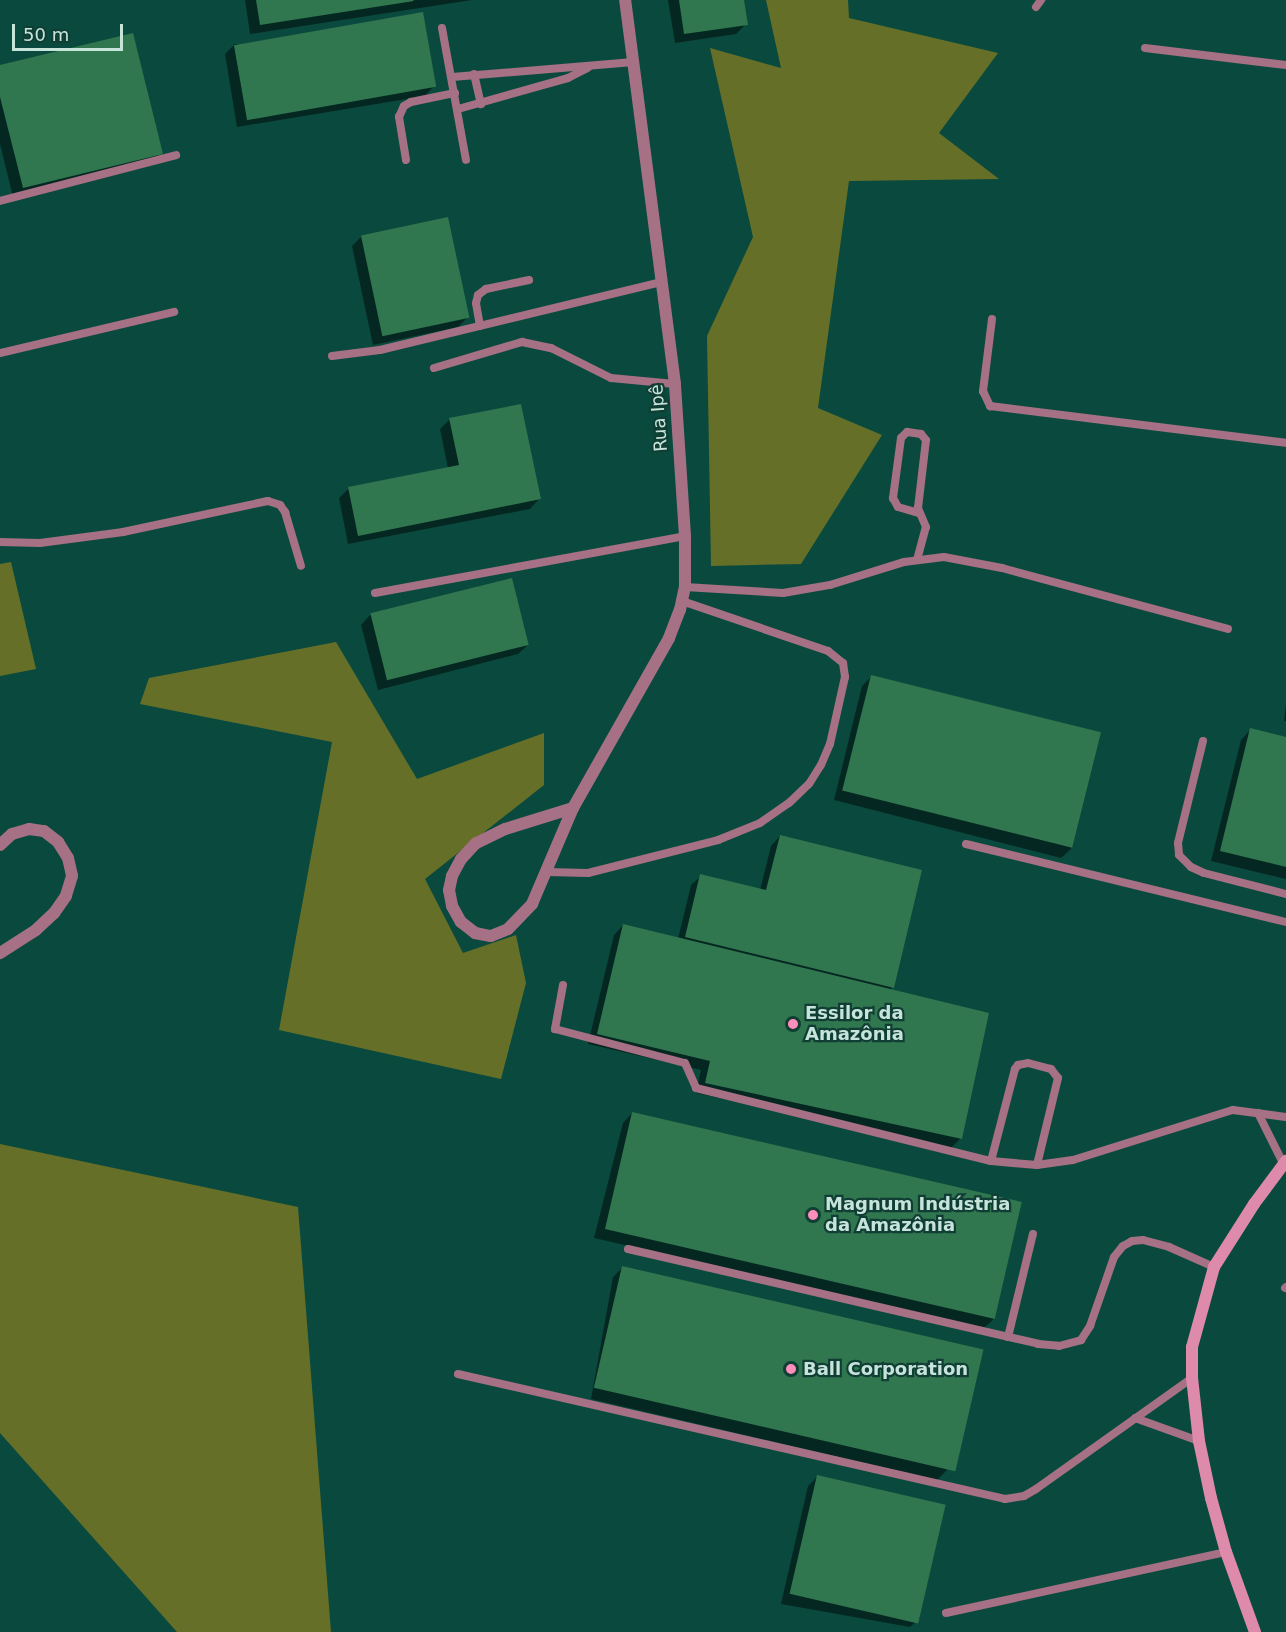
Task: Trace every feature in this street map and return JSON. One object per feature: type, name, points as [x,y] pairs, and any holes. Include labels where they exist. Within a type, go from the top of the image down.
[{"type":"street","name":"Rua Ipê","points":[[573,808],[505,829],[476,843],[461,859],[452,876],[449,890],[452,906],[461,922],[475,933],[490,936],[508,929],[523,915],[547,872],[573,808],[669,638],[685,587],[685,536],[675,384],[625,0]]},
{"type":"street","points":[[0,845],[12,834],[28,829],[44,831],[58,842],[68,858],[72,876],[66,897],[54,913],[36,930],[0,952]]},
{"type":"street","points":[[1256,1632],[1226,1552],[1199,1441],[1192,1378],[1192,1347],[1214,1267],[1254,1204],[1285,1163]]},
{"type":"lane","points":[[442,28],[466,160]]},
{"type":"lane","points":[[1145,48],[1286,65]]},
{"type":"lane","points":[[452,77],[633,62]]},
{"type":"lane","points":[[458,109],[568,78],[590,67]]},
{"type":"lane","points":[[474,74],[481,104]]},
{"type":"lane","points":[[405,159],[399,117],[404,106],[411,102],[455,93]]},
{"type":"lane","points":[[0,201],[176,155]]},
{"type":"lane","points":[[480,326],[476,303],[478,295],[486,289],[530,280]]},
{"type":"lane","points":[[332,356],[380,350],[662,282]]},
{"type":"lane","points":[[0,353],[174,312]]},
{"type":"lane","points":[[992,319],[982,391],[990,406],[1286,442]]},
{"type":"lane","points":[[434,368],[504,346],[529,343],[551,348],[611,378],[675,384]]},
{"type":"lane","points":[[917,560],[926,527],[919,513],[926,440],[921,434],[907,432],[901,438],[893,498],[898,507],[919,513]]},
{"type":"lane","points":[[0,542],[40,543],[123,532],[268,501],[275,502],[285,512],[301,566]]},
{"type":"lane","points":[[375,592],[685,536]]},
{"type":"lane","points":[[685,587],[791,592],[819,588],[904,562],[944,557],[991,566],[1228,629]]},
{"type":"lane","points":[[547,872],[588,873],[717,840],[760,823],[789,803],[809,784],[821,765],[830,744],[845,677],[843,663],[828,651],[682,601]]},
{"type":"lane","points":[[1203,741],[1178,843],[1179,855],[1191,867],[1204,873],[1286,894]]},
{"type":"lane","points":[[966,844],[1286,922]]},
{"type":"lane","points":[[562,985],[555,1029],[685,1063],[696,1088],[991,1161],[1037,1165],[1072,1160],[1215,1113],[1233,1110],[1286,1117]]},
{"type":"lane","points":[[991,1161],[1015,1069],[1018,1065],[1028,1063],[1051,1069],[1058,1078],[1037,1165]]},
{"type":"lane","points":[[1258,1113],[1285,1163]]},
{"type":"lane","points":[[1008,1337],[1033,1234]]},
{"type":"lane","points":[[628,1249],[1008,1337],[1059,1346],[1082,1340],[1090,1326],[1114,1257],[1123,1246],[1132,1241],[1143,1240],[1169,1247],[1214,1267]]},
{"type":"lane","points":[[458,1374],[1005,1499],[1024,1496],[1036,1489],[1192,1378]]},
{"type":"lane","points":[[1135,1418],[1199,1441]]},
{"type":"lane","points":[[946,1614],[1226,1552]]},
{"type":"green space","points":[[766,0],[848,0],[849,18],[998,53],[939,133],[999,179],[849,181],[818,408],[882,435],[801,564],[711,566],[707,336],[753,237],[710,48],[781,68]]},
{"type":"green space","points":[[11,562],[36,669],[0,676],[0,564]]},
{"type":"green space","points":[[336,642],[417,779],[544,733],[544,785],[425,879],[463,953],[516,935],[526,983],[501,1079],[279,1030],[332,742],[140,704],[149,678]]},
{"type":"green space","points":[[0,1144],[298,1207],[331,1632],[177,1632],[0,1433]]},
{"type":"building","points":[[256,0],[413,0],[414,1],[260,25]]},
{"type":"building","points":[[679,0],[744,0],[748,25],[684,34]]},
{"type":"building","points":[[423,12],[436,87],[247,120],[234,45]]},
{"type":"building","points":[[133,33],[163,154],[23,188],[0,97],[0,65]]},
{"type":"building","points":[[448,217],[469,318],[382,336],[361,236]]},
{"type":"building","points":[[521,404],[541,499],[358,536],[348,487],[459,465],[449,418]]},
{"type":"building","points":[[512,578],[529,645],[387,680],[370,613]]},
{"type":"building","points":[[871,675],[1101,732],[1072,848],[842,790]]},
{"type":"building","points":[[1250,728],[1286,737],[1286,867],[1220,851]]},
{"type":"building","points":[[780,835],[922,870],[894,988],[685,937],[700,874],[766,890]]},
{"type":"building","name":"Essilor da Amazônia","points":[[623,924],[989,1013],[962,1139],[705,1083],[710,1061],[597,1034]]},
{"type":"building","name":"Magnum Indústria da Amazônia","points":[[632,1112],[1022,1202],[995,1319],[605,1229]]},
{"type":"building","name":"Ball Corporation","points":[[622,1266],[983,1349],[955,1471],[594,1388]]},
{"type":"building","points":[[817,1475],[946,1505],[918,1624],[790,1594]]},
{"type":"place","name":"Essilor da Amazônia","points":[[793,1024]]},
{"type":"place","name":"Magnum Indústria da Amazônia","points":[[813,1215]]},
{"type":"place","name":"Ball Corporation","points":[[791,1369]]}]
